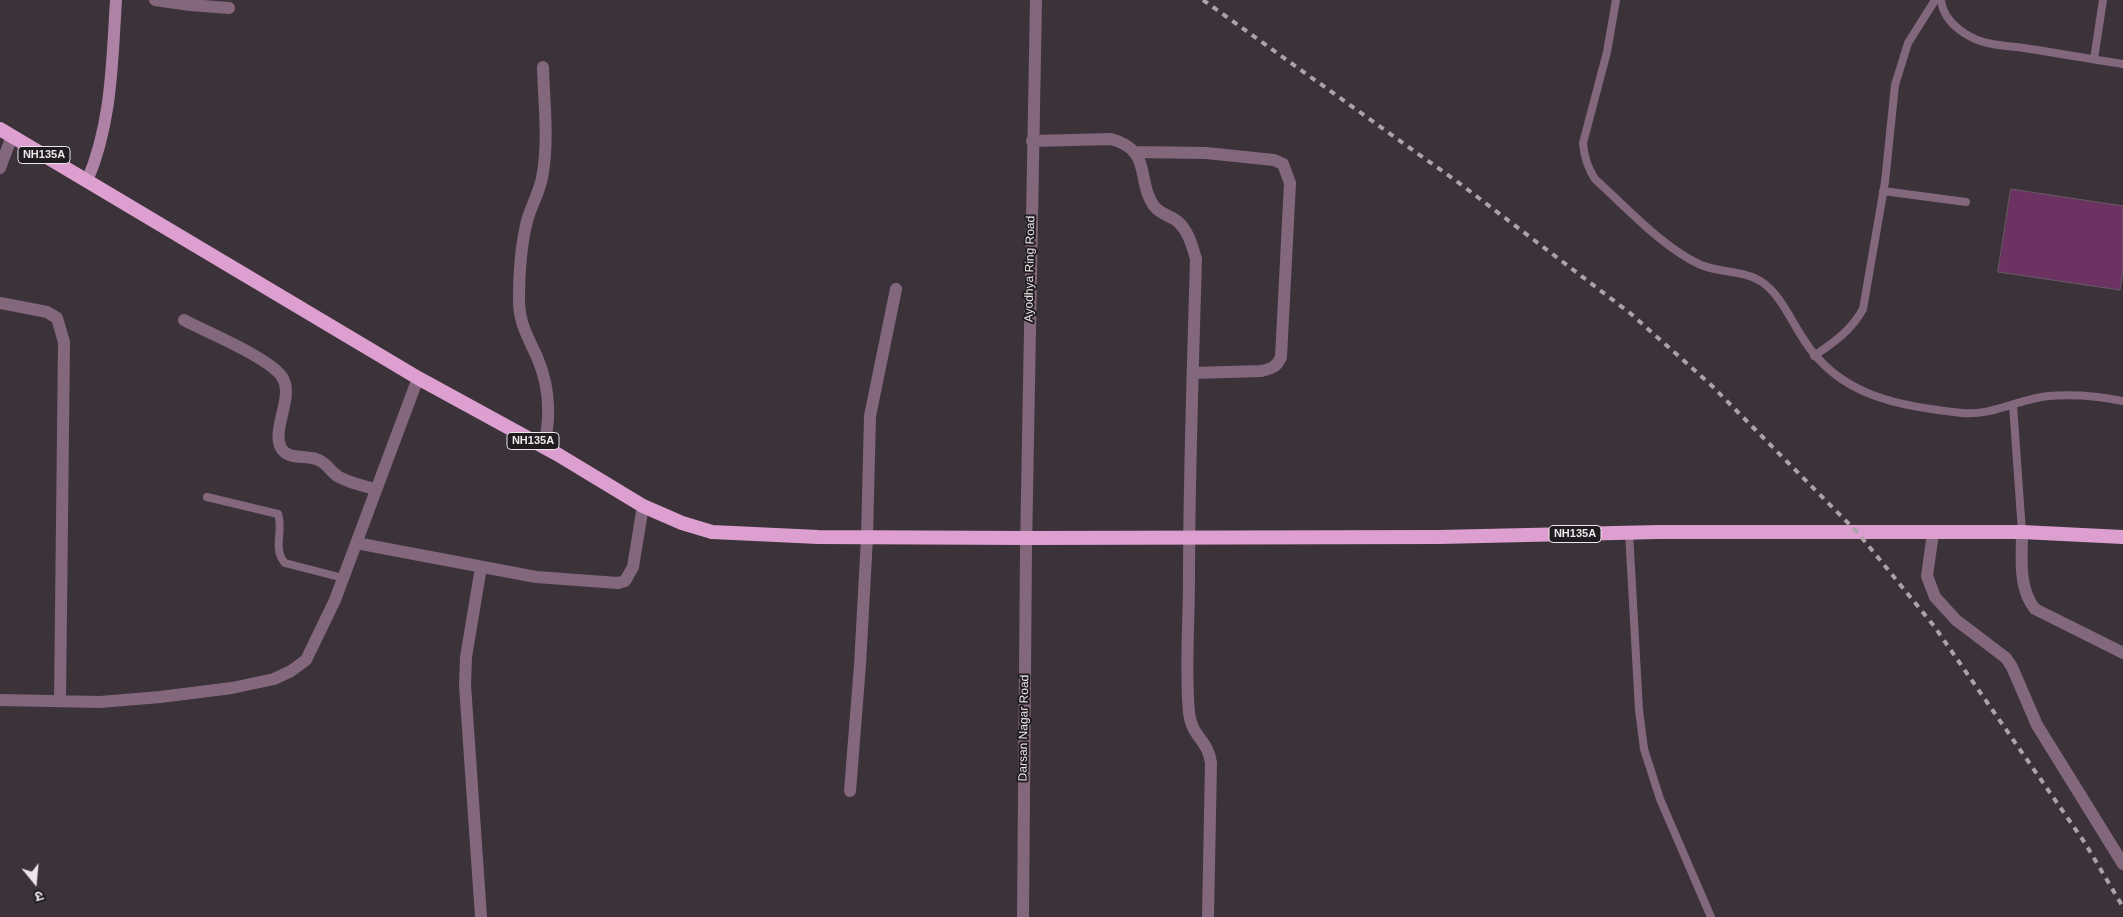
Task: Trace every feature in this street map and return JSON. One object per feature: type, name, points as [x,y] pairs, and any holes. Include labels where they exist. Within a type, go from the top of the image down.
[{"type":"highway","name":"NH135A","points":[[0,129],[418,378],[544,446],[643,506],[682,523],[712,532],[752,536],[867,538],[1440,538],[1629,532],[2022,532],[2123,537]]},
{"type":"main road","points":[[87,181],[96,161],[107,120],[116,0]]},
{"type":"street","points":[[155,0],[190,6],[229,8]]},
{"type":"street","name":"Ayodhya Ring Road","points":[[1026,538],[1036,0]]},
{"type":"street","points":[[543,67],[544,153],[542,178],[527,221],[519,298],[522,329],[536,356],[548,396],[549,414],[544,446]]},
{"type":"street","points":[[0,168],[12,136]]},
{"type":"street","points":[[1032,141],[1111,139],[1119,141],[1135,152],[1144,172],[1150,198],[1160,212],[1177,221],[1186,231],[1196,258],[1189,538],[1189,712],[1196,736],[1209,751],[1211,763],[1208,917]]},
{"type":"street","points":[[1135,152],[1206,153],[1274,160],[1283,164],[1290,183],[1281,357],[1278,364],[1271,369],[1260,371],[1193,373]]},
{"type":"street","points":[[850,791],[860,665],[867,538],[870,416],[896,289]]},
{"type":"street","points":[[0,303],[47,312],[57,318],[64,342],[60,701]]},
{"type":"street","points":[[184,320],[261,360],[279,372],[286,388],[279,441],[284,452],[291,456],[315,458],[323,461],[341,478],[375,490]]},
{"type":"street","points":[[0,700],[100,702],[232,688],[274,679],[292,671],[306,660],[316,643],[343,578],[418,378]]},
{"type":"street","points":[[356,542],[536,577],[618,584],[630,576],[633,567],[643,506]]},
{"type":"street","points":[[2022,532],[2022,576],[2029,601],[2035,610],[2123,653]]},
{"type":"street","points":[[1933,533],[1927,576],[1935,597],[1956,620],[2006,658],[2015,673],[2037,725],[2123,864]]},
{"type":"street","name":"Darsan Nagar Road","points":[[1023,917],[1026,538]]},
{"type":"street","points":[[481,567],[466,657],[465,685],[481,917]]},
{"type":"lane","points":[[1616,0],[1605,61],[1583,143],[1588,169],[1595,179],[1680,254],[1701,265],[1746,275],[1770,288],[1814,356],[1829,372],[1875,397],[1906,405],[1964,413],[2013,405],[2047,396],[2092,397],[2123,401]]},
{"type":"lane","points":[[1814,356],[1844,334],[1856,322],[1863,309],[1883,191],[1895,85],[1908,43],[1935,0]]},
{"type":"lane","points":[[1941,0],[1942,8],[1947,18],[1957,28],[1973,38],[2123,64]]},
{"type":"lane","points":[[2094,59],[2103,0]]},
{"type":"lane","points":[[1883,191],[1966,202]]},
{"type":"lane","points":[[2013,405],[2022,532]]},
{"type":"lane","points":[[206,497],[278,514],[281,522],[278,549],[280,558],[285,563],[343,578]]},
{"type":"lane","points":[[1629,532],[1639,710],[1644,749],[1660,798],[1711,917]]},
{"type":"building","points":[[2011,189],[2123,206],[2123,270],[2120,290],[1998,272]]},
{"type":"railway","points":[[1203,0],[1459,183],[1630,313],[1710,384],[1858,533],[1934,626],[2085,843],[2123,907]]}]
